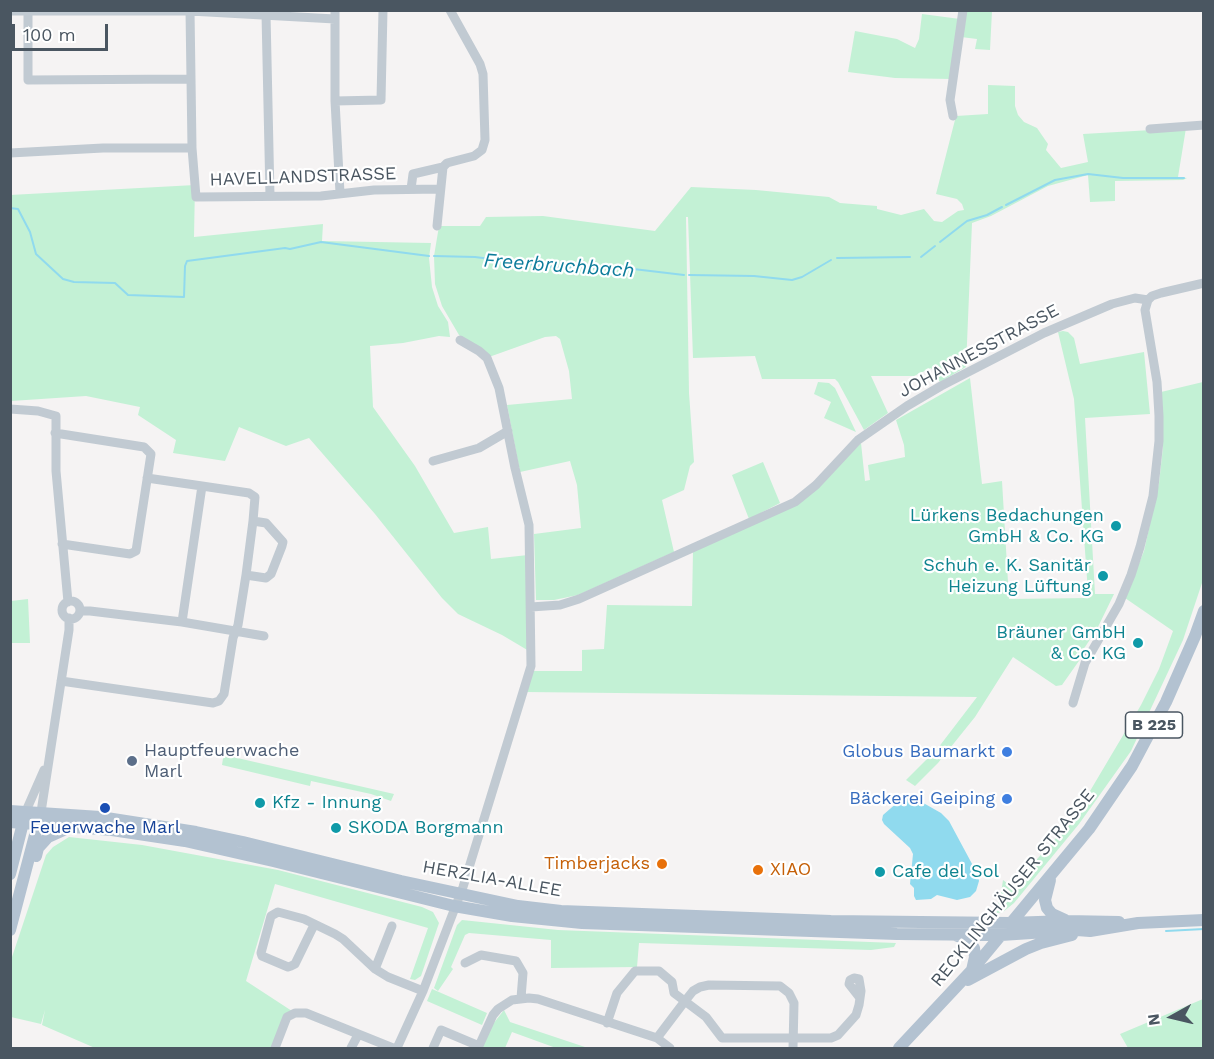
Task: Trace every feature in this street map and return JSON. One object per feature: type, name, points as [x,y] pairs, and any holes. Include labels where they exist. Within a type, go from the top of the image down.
[{"type":"main road","name":"RECKLINGHÄUSER STRASSE","points":[[899,1048],[959,986],[1089,829],[1132,766],[1166,702],[1195,636],[1203,611]]},
{"type":"main road","name":"HERZLIA-ALLEE","points":[[10,811],[20,819],[100,817],[196,832],[518,906],[594,913],[710,918],[1010,923],[1101,920],[1138,923]]},
{"type":"main road","name":"HERZLIA-ALLEE","points":[[40,818],[72,826],[193,843],[454,906],[549,920],[635,926],[951,934],[1001,935],[1090,931]]},
{"type":"main road","points":[[10,930],[40,818]]},
{"type":"main road","points":[[11,872],[20,819]]},
{"type":"main road","points":[[20,897],[38,848],[48,837],[72,826]]},
{"type":"main road","points":[[10,842],[13,851],[11,872]]},
{"type":"main road","points":[[1051,876],[1045,900],[1047,908],[1052,914],[1066,921]]},
{"type":"main road","points":[[959,986],[1034,946],[1090,931],[1138,923],[1203,920]]},
{"type":"main road","points":[[951,934],[968,940],[974,948],[975,957],[972,970]]},
{"type":"street","points":[[335,101],[381,100],[383,10]]},
{"type":"street","points":[[437,226],[443,166],[474,156],[482,150],[485,140],[483,74],[480,64],[450,10]]},
{"type":"street","points":[[953,116],[950,100],[963,10]]},
{"type":"street","points":[[10,11],[190,11],[335,15],[335,101],[340,193]]},
{"type":"street","points":[[28,11],[28,80],[190,79]]},
{"type":"street","points":[[10,153],[103,148],[192,148],[190,11]]},
{"type":"street","points":[[266,14],[270,196]]},
{"type":"street","points":[[1150,129],[1203,125]]},
{"type":"street","name":"HAVELLANDSTRASSE","points":[[192,148],[196,197],[321,196],[340,193],[440,189]]},
{"type":"street","name":"HAVELLANDSTRASSE","points":[[411,189],[413,174],[443,166]]},
{"type":"street","name":"JOHANNESSTRASSE","points":[[531,607],[560,604],[579,599],[795,502],[816,485],[858,440],[907,406],[1044,333],[1100,308],[1135,298],[1148,300],[1161,293],[1203,283]]},
{"type":"street","points":[[1073,703],[1085,663],[1119,604],[1131,575],[1153,496],[1159,416],[1145,310],[1148,300]]},
{"type":"street","points":[[275,1048],[287,1017],[295,1013],[306,1013],[395,1048],[423,991],[460,893],[531,666],[529,525],[500,388],[486,358],[460,340]]},
{"type":"street","points":[[10,410],[38,411],[56,416],[56,471],[68,602]]},
{"type":"street","points":[[434,461],[479,448],[508,431]]},
{"type":"street","points":[[55,433],[144,447],[151,454],[136,551],[130,554],[62,544]]},
{"type":"street","points":[[61,681],[213,703],[219,701],[225,694],[246,575],[255,497],[249,493],[147,478]]},
{"type":"street","points":[[182,622],[202,486]]},
{"type":"street","points":[[246,575],[266,578],[271,574],[283,542],[266,523],[253,521]]},
{"type":"street","points":[[68,602],[76,602],[80,611],[75,618],[69,618],[63,612],[63,607],[68,602]]},
{"type":"street","points":[[80,611],[182,622],[264,636]]},
{"type":"street","points":[[40,818],[69,618]]},
{"type":"street","points":[[20,819],[49,757]]},
{"type":"street","points":[[314,925],[295,964],[288,967],[262,956],[271,916],[278,912],[304,919],[343,939],[375,969],[423,991]]},
{"type":"street","points":[[375,969],[392,926]]},
{"type":"street","points":[[465,963],[481,955],[516,961],[523,973],[521,998]]},
{"type":"street","points":[[607,1023],[617,993],[635,971],[659,971],[672,982],[674,993],[705,1017],[722,1038],[831,1038],[838,1035],[856,1015],[860,998]]},
{"type":"street","points":[[657,1038],[693,991],[709,986],[780,986],[789,993],[794,1003],[793,1048]]},
{"type":"street","points":[[433,1048],[441,1030],[478,1047],[493,1015],[505,1004],[521,998],[538,999],[657,1038],[670,1048]]},
{"type":"street","points":[[351,1048],[358,1035]]},
{"type":"green space","points":[[964,11],[992,11],[990,50],[975,49],[977,39],[961,37]]},
{"type":"green space","points":[[922,14],[960,19],[951,79],[895,78],[848,72],[855,31],[897,39],[915,48],[919,39]]},
{"type":"green space","points":[[988,85],[1015,86],[1015,106],[1018,115],[1024,122],[1037,128],[1048,144],[1046,150],[1061,168],[1088,162],[1083,134],[1186,128],[1178,177],[1187,178],[1183,180],[1115,181],[1115,201],[1090,202],[1088,175],[1048,186],[991,216],[972,223],[966,367],[940,382],[931,368],[914,376],[871,376],[888,413],[864,430],[835,379],[762,379],[755,356],[693,358],[688,217],[686,217],[689,393],[694,462],[690,466],[684,490],[662,500],[674,552],[578,595],[554,600],[536,600],[534,534],[581,528],[577,485],[570,461],[520,472],[507,405],[572,399],[569,371],[560,339],[556,336],[545,337],[489,357],[459,335],[442,306],[435,284],[434,256],[439,226],[480,226],[486,217],[543,216],[655,231],[691,187],[829,197],[840,203],[877,206],[877,209],[901,215],[924,209],[934,221],[942,222],[958,211],[964,210],[957,199],[936,194],[956,116],[988,114]]},
{"type":"green space","points":[[195,185],[194,237],[323,224],[322,241],[431,243],[429,258],[432,287],[438,306],[448,322],[450,337],[439,336],[370,346],[373,407],[415,466],[454,533],[488,527],[491,559],[528,555],[529,651],[458,614],[442,598],[375,514],[309,438],[286,446],[239,427],[225,461],[173,453],[176,440],[138,415],[140,407],[86,396],[11,401],[10,195]]},
{"type":"green space","points":[[1058,332],[1068,332],[1074,338],[1080,364],[1144,352],[1150,414],[1085,418],[1095,594],[1114,594],[1097,629],[1083,650],[1081,658],[1062,685],[1056,686],[1013,657],[975,717],[938,763],[915,786],[906,780],[938,748],[977,697],[526,692],[532,671],[582,671],[582,650],[604,649],[607,605],[692,606],[693,551],[797,503],[861,443],[865,481],[870,480],[868,465],[905,457],[904,445],[896,420],[970,378],[982,484],[1002,481],[1009,599],[1086,598],[1088,592],[1074,399]]},
{"type":"green space","points":[[818,382],[829,383],[835,388],[856,432],[824,418],[831,402],[814,394]]},
{"type":"green space","points":[[1203,382],[1203,580],[1183,640],[1131,751],[1079,824],[1014,903],[1003,912],[992,914],[1000,900],[1003,880],[1012,887],[1074,818],[1141,705],[1159,669],[1173,631],[1125,598],[1144,551],[1159,483],[1163,447],[1161,392]]},
{"type":"green space","points":[[763,462],[780,503],[749,519],[732,475]]},
{"type":"green space","points":[[28,599],[30,643],[11,643],[11,601]]},
{"type":"green space","points":[[224,752],[234,753],[233,757],[394,794],[391,801],[371,794],[311,781],[310,786],[222,765]]},
{"type":"green space","points":[[69,837],[142,845],[278,870],[422,907],[433,912],[439,923],[421,976],[415,980],[410,979],[428,928],[275,884],[246,981],[295,1013],[287,1017],[275,1048],[95,1048],[42,1025],[45,1010],[41,1024],[11,1017],[11,960],[46,855],[53,847]]},
{"type":"green space","points":[[462,920],[558,930],[896,943],[894,947],[871,950],[639,943],[637,967],[551,968],[551,940],[469,933],[465,935],[451,967],[453,969],[438,991],[434,988],[457,925]]},
{"type":"green space","points":[[432,989],[487,1013],[482,1025],[427,1001]]},
{"type":"green space","points":[[1203,999],[1203,1048],[1128,1048],[1120,1034]]},
{"type":"green space","points":[[504,1010],[510,1022],[588,1048],[556,1048],[512,1032],[505,1048],[482,1048],[493,1024]]},
{"type":"water","points":[[906,795],[941,813],[949,821],[978,875],[976,891],[970,897],[957,900],[937,895],[931,899],[916,900],[914,888],[910,884],[913,854],[910,848],[882,820],[883,815]]},
{"type":"waterway","name":"Freerbruchbach","points":[[1006,205],[1055,180],[1088,174],[1123,178],[1184,178]]},
{"type":"waterway","name":"Freerbruchbach","points":[[940,242],[967,221],[987,215],[1002,207]]},
{"type":"waterway","name":"Freerbruchbach","points":[[10,208],[18,209],[30,232],[36,254],[63,279],[74,282],[115,283],[128,295],[184,297],[187,261],[290,249],[321,242],[429,256]]},
{"type":"waterway","name":"Freerbruchbach","points":[[921,257],[935,246]]},
{"type":"waterway","name":"Freerbruchbach","points":[[434,256],[475,257],[553,267],[625,268],[684,275]]},
{"type":"waterway","name":"Freerbruchbach","points":[[837,258],[910,257]]},
{"type":"waterway","name":"Freerbruchbach","points":[[689,275],[754,276],[792,280],[802,277],[831,260]]},
{"type":"waterway","points":[[1166,931],[1204,929]]},
{"type":"place","name":"Lürkens Bedachungen GmbH & Co. KG","points":[[1116,526]]},
{"type":"place","name":"Schuh e. K. Sanitär Heizung Lüftung","points":[[1103,576]]},
{"type":"place","name":"Bräuner GmbH & Co. KG","points":[[1138,643]]},
{"type":"place","name":"Globus Baumarkt","points":[[1007,752]]},
{"type":"place","name":"Hauptfeuerwache Marl","points":[[132,761]]},
{"type":"place","name":"Bäckerei Geiping","points":[[1007,799]]},
{"type":"place","name":"Kfz - Innung","points":[[260,803]]},
{"type":"place","name":"Feuerwache Marl","points":[[105,808]]},
{"type":"place","name":"SKODA Borgmann","points":[[336,828]]},
{"type":"place","name":"Timberjacks","points":[[662,864]]},
{"type":"place","name":"XIAO","points":[[758,870]]},
{"type":"place","name":"Cafe del Sol","points":[[880,872]]}]
